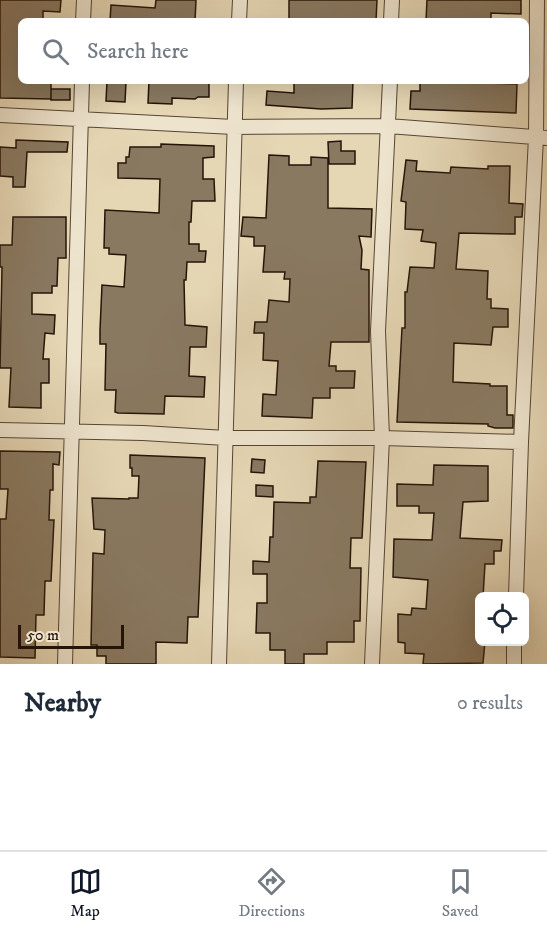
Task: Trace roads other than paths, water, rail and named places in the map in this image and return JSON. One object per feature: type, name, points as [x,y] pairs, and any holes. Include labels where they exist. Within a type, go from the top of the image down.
[{"type":"street","points":[[83,18],[84,0]]},
{"type":"street","points":[[239,18],[240,0]]},
{"type":"street","points":[[391,18],[392,0]]},
{"type":"street","points":[[516,592],[521,442],[542,137],[537,0]]},
{"type":"street","points":[[65,664],[82,84]]},
{"type":"street","points":[[219,664],[236,84]]},
{"type":"street","points":[[372,664],[382,438],[378,331],[390,84]]},
{"type":"street","points":[[0,115],[234,127],[388,126],[542,137]]},
{"type":"street","points":[[0,430],[226,438],[382,438],[521,442]]},
{"type":"street","points":[[514,646],[514,664]]}]
